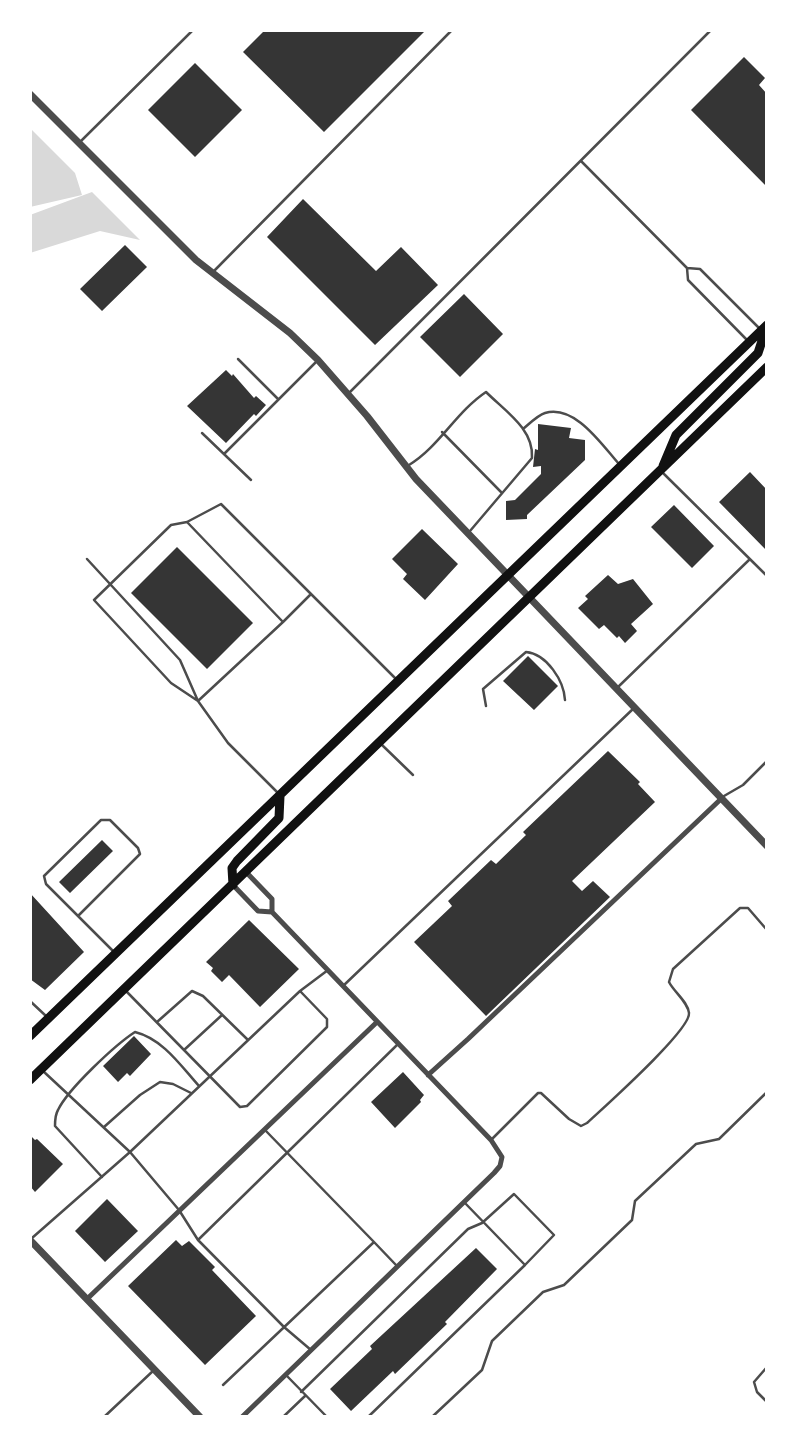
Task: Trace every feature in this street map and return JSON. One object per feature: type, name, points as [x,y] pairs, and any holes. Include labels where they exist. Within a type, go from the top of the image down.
[{"type":"main road","points":[[32,1030],[117,954],[764,327]]},
{"type":"main road","points":[[661,471],[677,435],[758,353],[764,327]]},
{"type":"main road","points":[[30,1080],[767,367]]},
{"type":"main road","points":[[233,885],[232,868],[236,861],[279,818],[280,796]]},
{"type":"street","points":[[30,94],[212,274],[290,333],[318,360],[349,393],[406,467],[767,846]]},
{"type":"street","points":[[428,1074],[722,798]]},
{"type":"street","points":[[246,872],[272,899],[272,912]]},
{"type":"street","points":[[233,885],[258,911],[272,912],[491,1140],[502,1157],[500,1166],[242,1417]]},
{"type":"street","points":[[86,1299],[377,1022]]},
{"type":"street","points":[[30,1240],[200,1417]]},
{"type":"lane","points":[[79,144],[192,30]]},
{"type":"lane","points":[[212,274],[452,30]]},
{"type":"lane","points":[[349,393],[711,30]]},
{"type":"lane","points":[[581,160],[687,268],[688,280],[749,342]]},
{"type":"lane","points":[[687,268],[700,269],[764,327]]},
{"type":"lane","points":[[238,359],[278,399]]},
{"type":"lane","points":[[224,454],[318,360]]},
{"type":"lane","points":[[406,467],[422,457],[472,401],[486,392],[523,429],[533,446],[532,458],[469,533]]},
{"type":"lane","points":[[523,429],[544,413],[562,411],[580,423],[620,465]]},
{"type":"lane","points":[[442,432],[502,493]]},
{"type":"lane","points":[[202,433],[251,480]]},
{"type":"lane","points":[[661,471],[767,576]]},
{"type":"lane","points":[[198,701],[172,683],[94,600],[171,525],[187,522],[221,504],[397,680]]},
{"type":"lane","points":[[187,522],[283,621]]},
{"type":"lane","points":[[87,559],[180,660],[198,701],[228,743],[280,796]]},
{"type":"lane","points":[[617,688],[750,559]]},
{"type":"lane","points":[[198,701],[311,594]]},
{"type":"lane","points":[[486,706],[484,689],[526,652],[535,653],[554,671],[564,686],[565,700]]},
{"type":"lane","points":[[343,986],[635,707]]},
{"type":"lane","points":[[379,741],[413,775]]},
{"type":"lane","points":[[722,798],[743,785],[767,761]]},
{"type":"lane","points":[[78,916],[140,854],[138,848],[110,820],[101,820],[44,876],[46,884],[78,916],[117,954]]},
{"type":"lane","points":[[491,1140],[538,1093],[569,1119],[581,1126],[587,1123],[666,1048],[686,1025],[689,1010],[669,982],[673,969],[740,908],[748,908],[767,930]]},
{"type":"lane","points":[[30,1240],[130,1152],[300,991],[328,970]]},
{"type":"lane","points":[[124,989],[240,1107],[247,1106],[327,1027],[327,1019],[300,991]]},
{"type":"lane","points":[[156,1022],[192,990],[204,996],[248,1040]]},
{"type":"lane","points":[[30,1001],[48,1018]]},
{"type":"lane","points":[[184,1050],[222,1015]]},
{"type":"lane","points":[[102,1177],[55,1126],[55,1115],[69,1095],[117,1043],[135,1032],[148,1035],[200,1086]]},
{"type":"lane","points":[[198,1240],[398,1044]]},
{"type":"lane","points":[[41,1069],[130,1152],[180,1210],[198,1240],[310,1350]]},
{"type":"lane","points":[[104,1127],[139,1095],[160,1082],[173,1084],[192,1093]]},
{"type":"lane","points":[[432,1417],[482,1370],[492,1341],[543,1292],[564,1285],[632,1220],[635,1201],[695,1144],[719,1139],[767,1092]]},
{"type":"lane","points":[[264,1129],[397,1266]]},
{"type":"lane","points":[[301,1392],[468,1229],[482,1223],[514,1194],[554,1235],[368,1417]]},
{"type":"lane","points":[[464,1202],[525,1265]]},
{"type":"lane","points":[[223,1385],[374,1242]]},
{"type":"lane","points":[[767,1367],[754,1382],[757,1392],[767,1402]]},
{"type":"lane","points":[[104,1417],[154,1370]]},
{"type":"lane","points":[[286,1375],[327,1417]]},
{"type":"lane","points":[[283,1417],[305,1396]]},
{"type":"shaded area","points":[[30,128],[75,173],[82,195],[30,207]]},
{"type":"shaded area","points":[[92,192],[140,240],[100,231],[30,253],[30,215]]},
{"type":"building","points":[[265,30],[426,30],[324,132],[243,52]]},
{"type":"building","points":[[744,57],[765,78],[759,85],[767,94],[767,187],[691,110]]},
{"type":"building","points":[[195,63],[242,110],[195,157],[148,110]]},
{"type":"building","points":[[303,199],[376,271],[401,247],[438,285],[375,345],[267,237]]},
{"type":"building","points":[[125,245],[147,267],[102,311],[80,289]]},
{"type":"building","points":[[464,294],[503,334],[460,377],[420,337]]},
{"type":"building","points":[[226,370],[232,376],[233,374],[254,398],[256,396],[266,405],[226,443],[187,406]]},
{"type":"building","points":[[538,424],[571,428],[569,438],[585,440],[585,460],[527,515],[527,519],[506,520],[506,501],[515,500],[541,474],[541,466],[533,467],[535,449],[538,450]]},
{"type":"building","points":[[750,472],[767,490],[767,551],[719,502]]},
{"type":"building","points":[[674,505],[714,546],[692,568],[651,527]]},
{"type":"building","points":[[422,529],[458,564],[425,600],[403,579],[407,574],[392,559]]},
{"type":"building","points":[[177,547],[253,623],[207,669],[131,593]]},
{"type":"building","points":[[608,575],[618,584],[633,579],[653,604],[631,624],[637,631],[625,643],[604,625],[599,629],[578,608],[588,599],[585,596]]},
{"type":"building","points":[[528,656],[558,686],[534,710],[503,681]]},
{"type":"building","points":[[608,751],[640,782],[638,784],[655,802],[572,881],[582,891],[593,881],[610,897],[486,1016],[414,942],[452,906],[448,901],[491,860],[496,864],[526,835],[523,832]]},
{"type":"building","points":[[102,840],[113,851],[70,893],[59,882]]},
{"type":"building","points":[[30,893],[84,952],[45,990],[30,979]]},
{"type":"building","points":[[249,920],[299,969],[260,1007],[229,975],[222,982],[206,962]]},
{"type":"building","points":[[134,1036],[151,1054],[130,1076],[127,1073],[118,1082],[103,1066]]},
{"type":"building","points":[[403,1072],[424,1095],[421,1102],[395,1128],[371,1102]]},
{"type":"building","points":[[30,1135],[63,1164],[35,1192],[30,1186]]},
{"type":"building","points":[[107,1199],[138,1231],[105,1262],[75,1231]]},
{"type":"building","points":[[176,1240],[182,1246],[189,1241],[215,1267],[212,1270],[256,1316],[205,1365],[128,1286]]},
{"type":"building","points":[[476,1248],[497,1269],[445,1322],[447,1324],[395,1374],[393,1371],[351,1411],[330,1389],[372,1349],[370,1346]]}]
